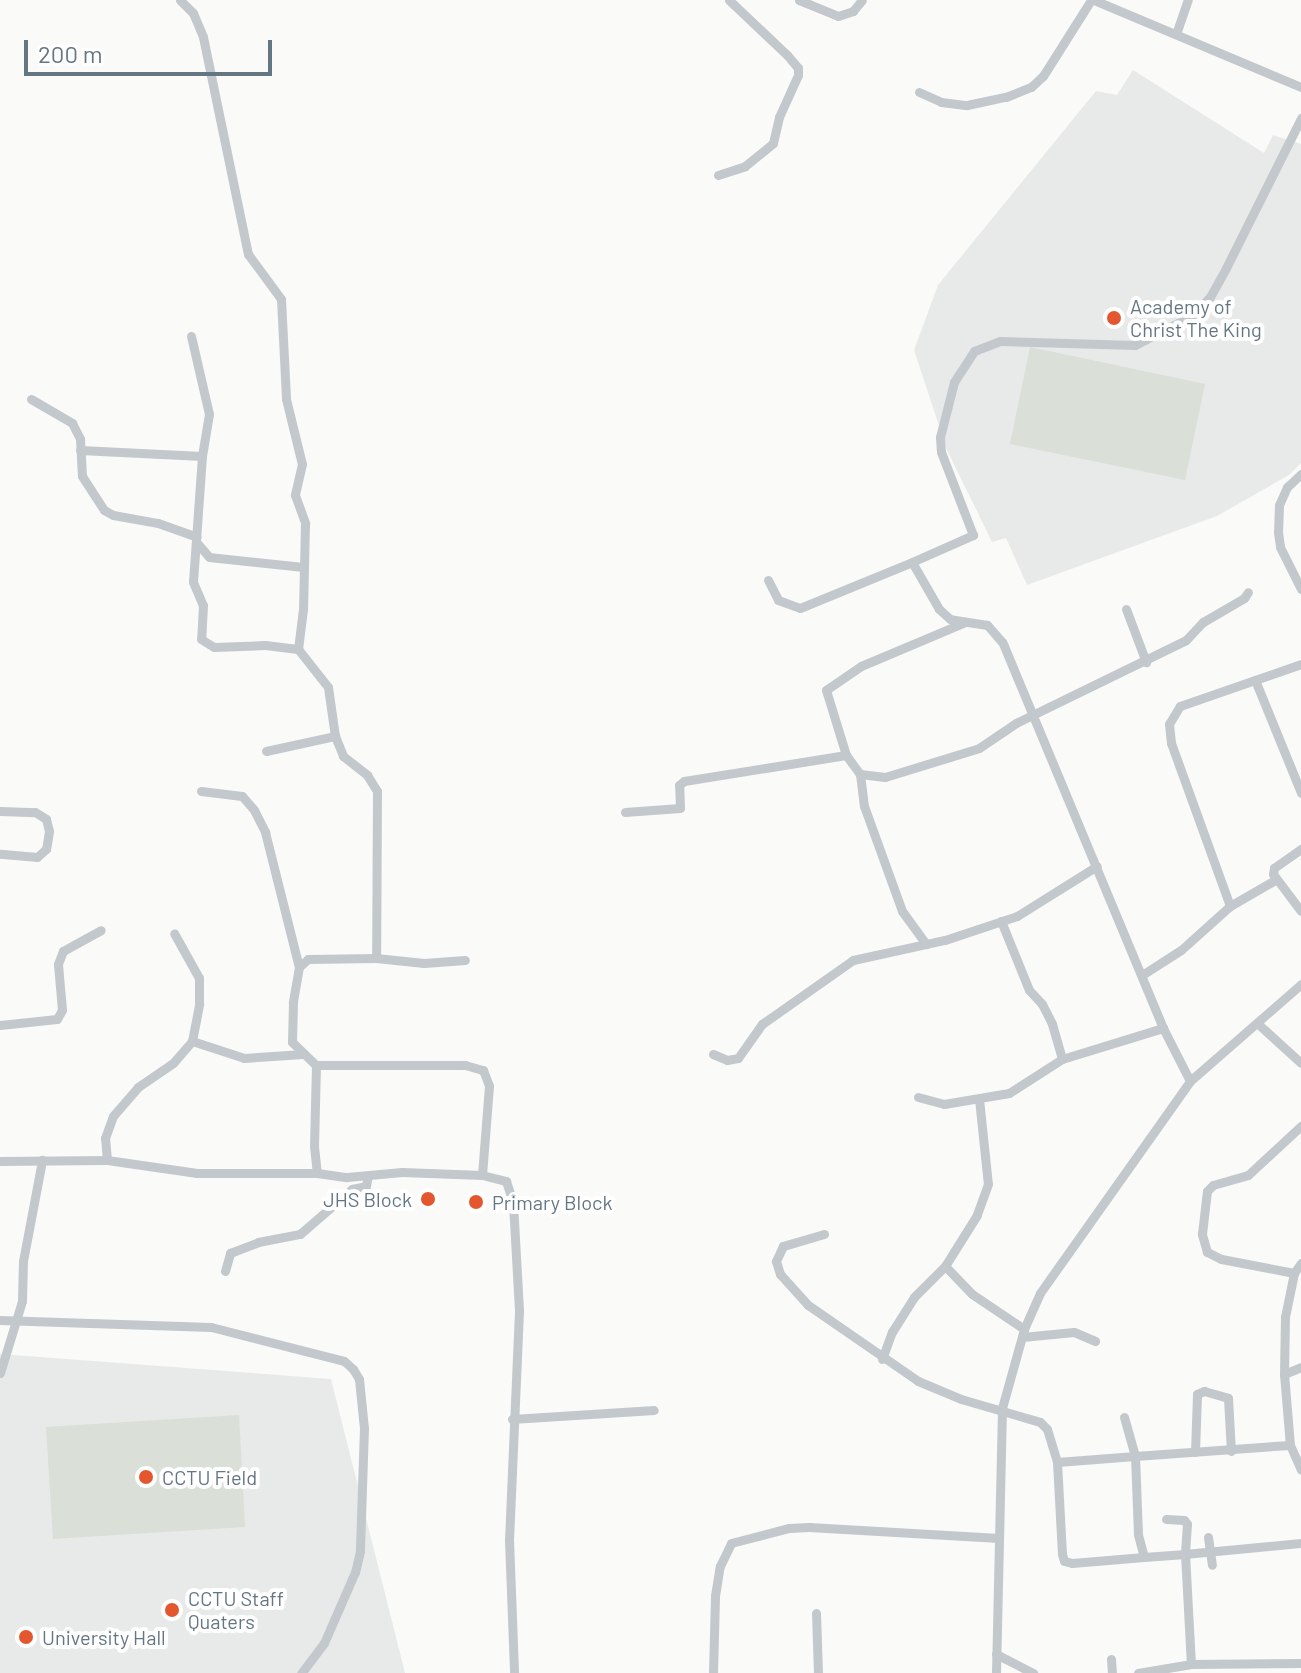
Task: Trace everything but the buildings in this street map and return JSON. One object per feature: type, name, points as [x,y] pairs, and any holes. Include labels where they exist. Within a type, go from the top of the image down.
[{"type":"street","points":[[180,0],[193,13],[203,37],[248,254],[281,299],[286,399],[302,464],[295,495],[305,523],[303,609],[298,649]]},
{"type":"street","points":[[718,175],[745,166],[773,143],[779,117],[798,75],[787,55],[729,0]]},
{"type":"street","points":[[799,0],[838,16],[853,11],[862,0]]},
{"type":"street","points":[[919,92],[941,102],[967,105],[1006,97],[1031,87],[1043,76],[1093,0],[1301,87]]},
{"type":"street","points":[[1176,34],[1188,0]]},
{"type":"street","points":[[768,580],[778,600],[800,608],[973,535],[941,452],[940,437],[954,382],[974,351],[1000,341],[1135,345],[1193,315],[1210,297],[1226,268],[1301,118]]},
{"type":"street","points":[[191,336],[209,414],[202,456],[193,582],[203,605],[203,643],[214,647],[265,645],[298,649],[328,687],[335,736],[347,761],[367,775],[377,791],[376,958]]},
{"type":"street","points":[[31,399],[72,423],[80,450],[82,476],[104,510],[113,515],[158,523],[197,540],[209,557],[303,567]]},
{"type":"street","points":[[80,450],[202,456]]},
{"type":"street","points":[[1301,474],[1287,487],[1279,505],[1278,532],[1280,547],[1301,589]]},
{"type":"street","points":[[912,562],[939,609],[950,619],[994,629],[1035,716],[1163,1028],[1190,1081]]},
{"type":"street","points":[[860,774],[885,777],[966,752],[1016,723],[1146,662],[1193,635],[1203,622],[1248,592]]},
{"type":"street","points":[[1126,609],[1146,662]]},
{"type":"street","points":[[926,944],[902,911],[864,806],[860,774],[846,755],[826,690],[861,666],[963,623]]},
{"type":"street","points":[[1230,906],[1171,743],[1169,724],[1180,706],[1301,664]]},
{"type":"street","points":[[1255,680],[1301,793]]},
{"type":"street","points":[[266,751],[335,736]]},
{"type":"street","points":[[625,812],[680,808],[679,785],[684,781],[846,755]]},
{"type":"street","points":[[201,791],[242,796],[254,810],[265,832],[299,967],[291,1034],[303,1054],[316,1065],[465,1065],[483,1070],[489,1086],[482,1175]]},
{"type":"street","points":[[0,811],[35,812],[46,819],[49,831],[46,849],[37,857],[0,854]]},
{"type":"street","points":[[1301,849],[1274,868],[1275,880],[1301,911]]},
{"type":"street","points":[[713,1054],[727,1060],[738,1058],[762,1024],[853,960],[926,944],[1017,916],[1097,866]]},
{"type":"street","points":[[1142,975],[1181,950],[1230,906],[1275,880]]},
{"type":"street","points":[[1001,921],[1029,990],[1042,1004],[1052,1024],[1062,1059]]},
{"type":"street","points":[[0,1025],[57,1019],[62,1010],[58,964],[63,951],[101,930]]},
{"type":"street","points":[[107,1160],[105,1138],[113,1116],[138,1087],[173,1063],[192,1041],[199,1004],[199,978],[174,933]]},
{"type":"street","points":[[299,967],[308,959],[376,958],[424,963],[465,960]]},
{"type":"street","points":[[996,1673],[1002,1408],[1023,1333],[1040,1293],[1190,1081],[1301,984]]},
{"type":"street","points":[[1257,1023],[1301,1063]]},
{"type":"street","points":[[918,1097],[944,1104],[1009,1093],[1062,1059],[1163,1028]]},
{"type":"street","points":[[192,1041],[244,1058],[303,1054]]},
{"type":"street","points":[[316,1065],[314,1146],[317,1173]]},
{"type":"street","points":[[882,1359],[892,1332],[914,1297],[945,1266],[977,1215],[988,1184],[979,1099]]},
{"type":"street","points":[[1294,1273],[1221,1259],[1207,1252],[1202,1234],[1207,1191],[1213,1185],[1248,1175],[1301,1126]]},
{"type":"street","points":[[0,1373],[25,1287],[23,1261],[42,1160]]},
{"type":"street","points":[[0,1161],[107,1160],[197,1173],[317,1173],[347,1177],[402,1172],[482,1175],[506,1181],[513,1203],[519,1311],[509,1540],[514,1673]]},
{"type":"street","points":[[225,1271],[230,1253],[258,1242],[300,1234],[352,1189],[366,1186],[368,1175]]},
{"type":"street","points":[[824,1234],[783,1246],[776,1261],[780,1274],[808,1305],[918,1381],[961,1399],[1002,1408],[1040,1422],[1047,1429],[1057,1462],[1064,1561],[1301,1543]]},
{"type":"street","points":[[1301,1263],[1294,1273],[1285,1317],[1284,1374],[1290,1445],[1301,1470]]},
{"type":"street","points":[[945,1266],[972,1294],[1023,1333],[1074,1332],[1095,1341]]},
{"type":"street","points":[[0,1320],[211,1327],[344,1361],[353,1369],[363,1403],[360,1551],[355,1572],[324,1643],[301,1673]]},
{"type":"street","points":[[1284,1374],[1301,1367]]},
{"type":"street","points":[[1195,1452],[1197,1394],[1204,1391],[1228,1398],[1231,1451]]},
{"type":"street","points":[[512,1419],[654,1410]]},
{"type":"street","points":[[1124,1417],[1135,1456],[1138,1534],[1144,1557]]},
{"type":"street","points":[[1057,1462],[1290,1445]]},
{"type":"street","points":[[1166,1519],[1184,1520],[1187,1524],[1185,1554],[1191,1664]]},
{"type":"street","points":[[713,1673],[715,1596],[720,1566],[731,1543],[789,1528],[809,1527],[999,1538]]},
{"type":"street","points":[[1208,1537],[1212,1565]]},
{"type":"street","points":[[816,1613],[818,1673]]},
{"type":"street","points":[[996,1654],[1033,1673]]},
{"type":"street","points":[[1111,1659],[1112,1673]]},
{"type":"street","points":[[1138,1673],[1191,1664],[1301,1663]]},
{"type":"shaded area","name":"Academy of Christ The King","points":[[1133,70],[1264,153],[1273,135],[1301,144],[1301,463],[1289,475],[1217,516],[1027,585],[1006,538],[992,542],[947,450],[914,350],[938,285],[1096,91],[1117,95]]},
{"type":"shaded area","points":[[1030,347],[1205,384],[1185,480],[1010,444]]},
{"type":"shaded area","points":[[0,1354],[331,1379],[405,1673],[0,1673]]},
{"type":"shaded area","name":"CCTU Field","points":[[239,1415],[245,1527],[53,1539],[46,1427]]},
{"type":"place","name":"Academy of Christ The King","points":[[1114,318]]},
{"type":"place","name":"JHS Block","points":[[428,1199]]},
{"type":"place","name":"Primary Block","points":[[476,1202]]},
{"type":"place","name":"CCTU Field","points":[[146,1477]]},
{"type":"place","name":"CCTU Staff Quaters","points":[[172,1610]]},
{"type":"place","name":"University Hall","points":[[26,1637]]}]
